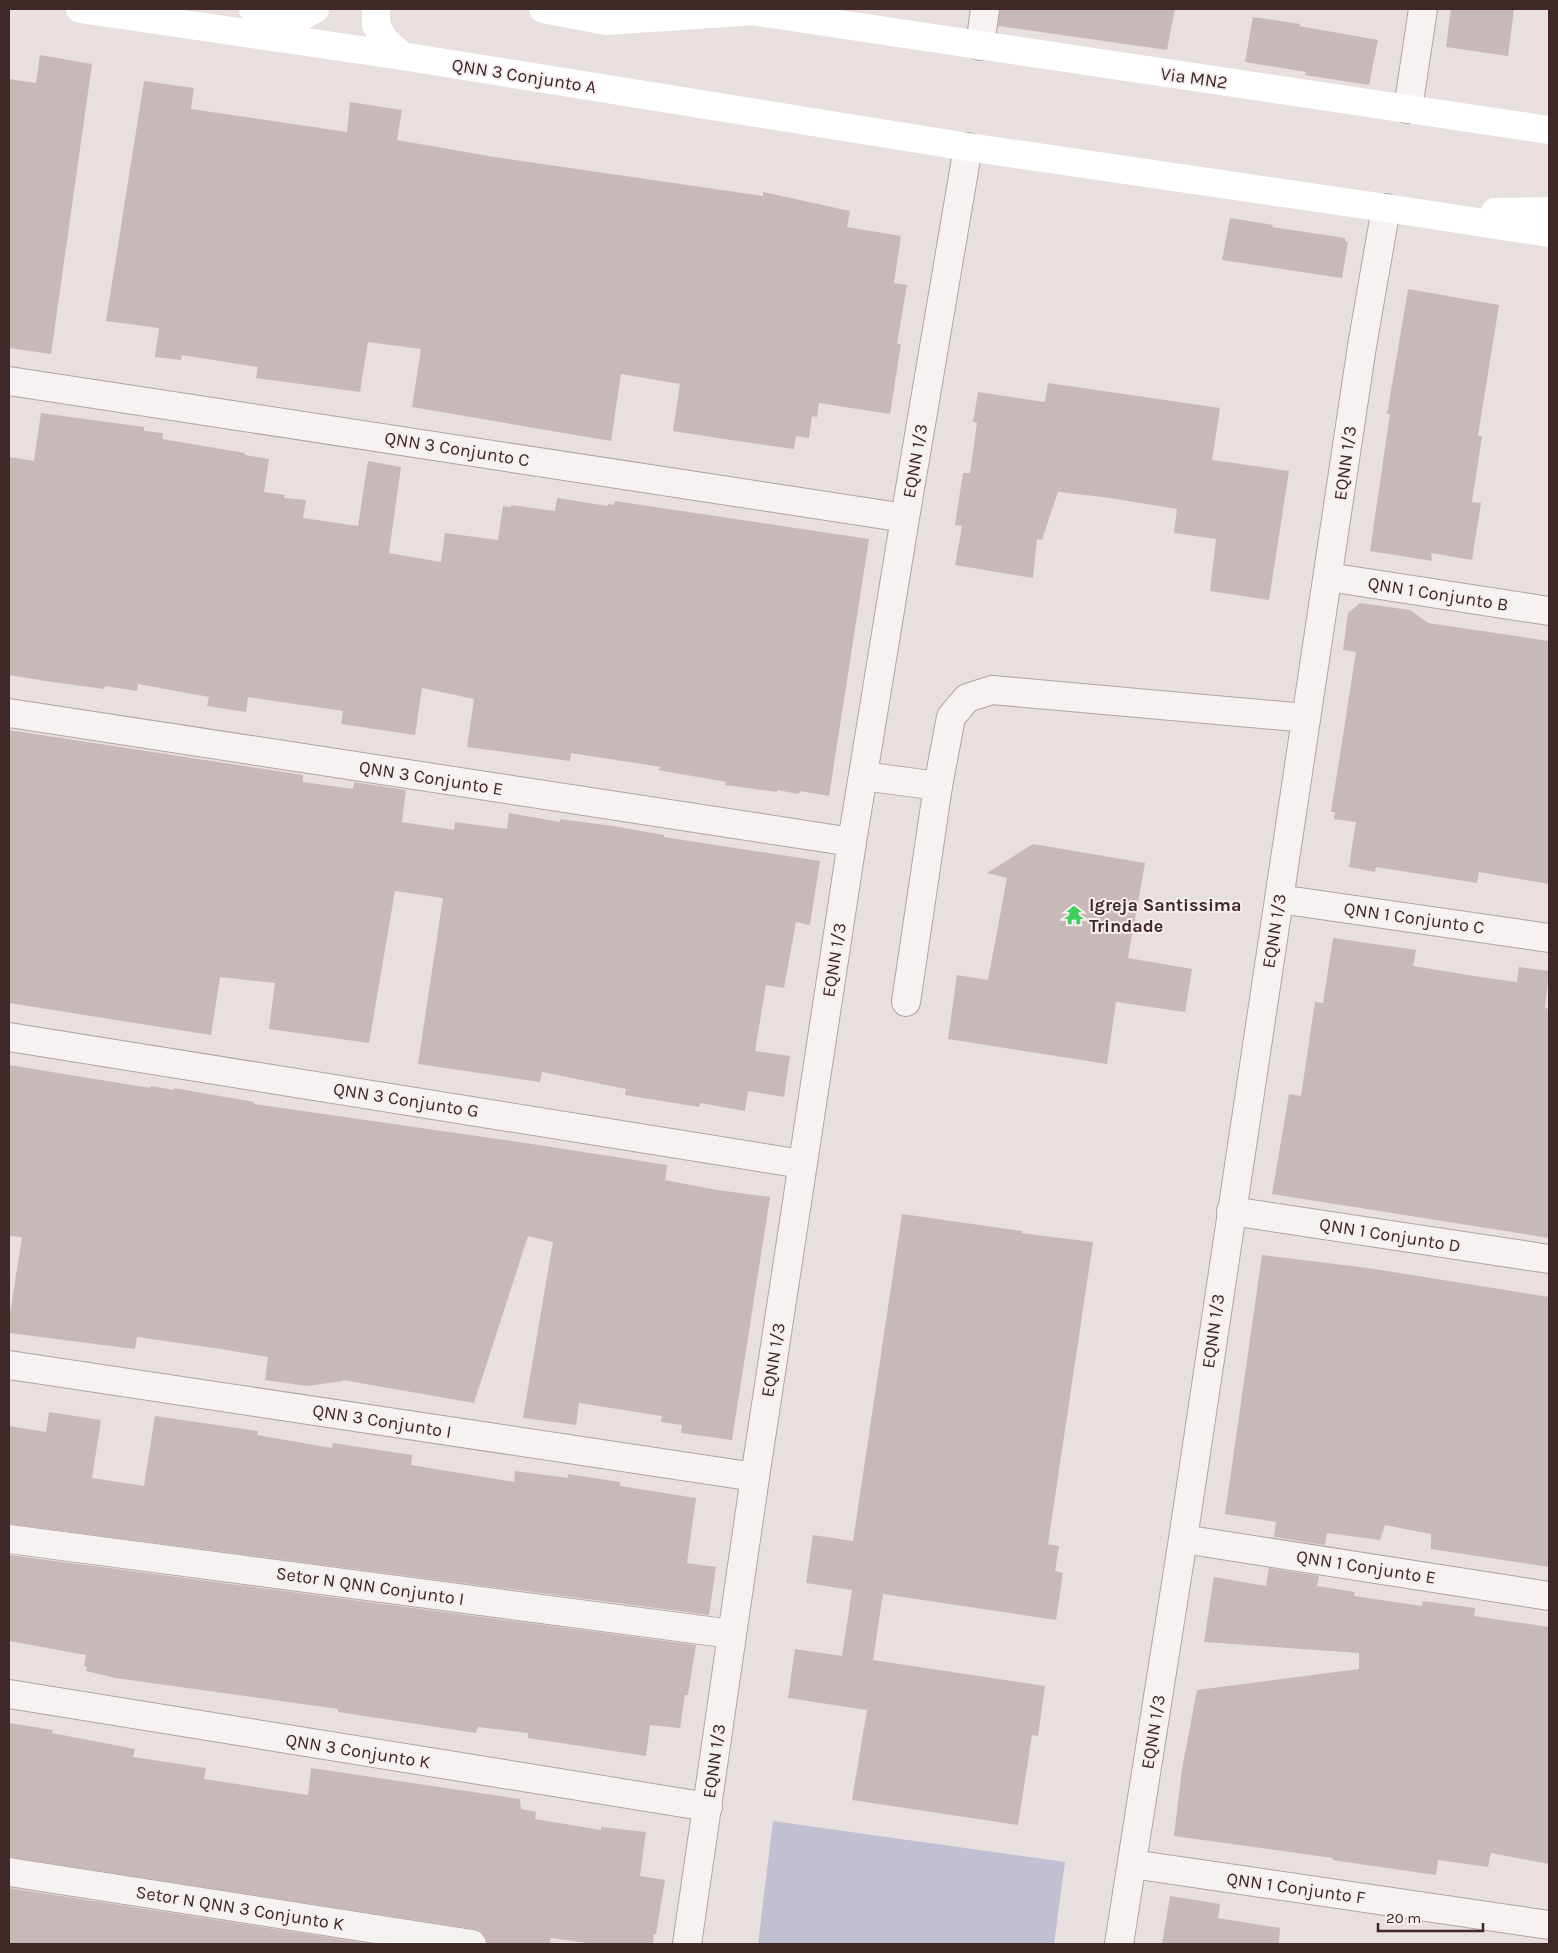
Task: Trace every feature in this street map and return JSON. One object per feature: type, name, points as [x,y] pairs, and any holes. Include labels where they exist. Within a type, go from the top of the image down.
[{"type":"main road","name":"QNN 3 Conjunto A","points":[[80,9],[402,56],[968,147]]},
{"type":"main road","points":[[252,9],[302,16],[316,9]]},
{"type":"main road","points":[[376,9],[376,25],[385,41],[402,56]]},
{"type":"main road","name":"Via MN2","points":[[543,9],[606,21],[746,10],[1549,130]]},
{"type":"main road","points":[[968,147],[1549,233]]},
{"type":"main road","points":[[1416,213],[1549,211]]},
{"type":"street","points":[[980,46],[985,9]]},
{"type":"street","points":[[1408,109],[1423,9]]},
{"type":"street","name":"EQNN 1/3","points":[[687,1944],[755,1477],[852,842],[968,147]]},
{"type":"street","name":"EQNN 1/3","points":[[1120,1944],[1183,1539],[1362,346],[1386,208]]},
{"type":"street","name":"QNN 3 Conjunto C","points":[[9,381],[905,518]]},
{"type":"street","name":"QNN 1 Conjunto B","points":[[1328,577],[1549,611]]},
{"type":"street","points":[[906,1002],[938,786],[952,717],[967,698],[992,690],[1306,718]]},
{"type":"street","name":"QNN 3 Conjunto E","points":[[9,713],[852,842]]},
{"type":"street","points":[[863,776],[938,786]]},
{"type":"street","name":"QNN 1 Conjunto C","points":[[1279,898],[1549,938]]},
{"type":"street","name":"QNN 3 Conjunto G","points":[[9,1037],[802,1164]]},
{"type":"street","name":"QNN 1 Conjunto D","points":[[1231,1210],[1549,1259]]},
{"type":"street","name":"QNN 3 Conjunto I","points":[[9,1365],[755,1477]]},
{"type":"street","name":"Setor N QNN Conjunto I","points":[[9,1538],[732,1634]]},
{"type":"street","name":"QNN 1 Conjunto E","points":[[1183,1539],[1549,1596]]},
{"type":"street","name":"QNN 3 Conjunto K","points":[[9,1694],[708,1808]]},
{"type":"street","name":"QNN 1 Conjunto F","points":[[1132,1864],[1549,1925]]},
{"type":"street","name":"Setor N QNN 3 Conjunto K","points":[[9,1872],[472,1944]]},
{"type":"shaded area","points":[[773,1821],[1065,1862],[1054,1944],[758,1944]]},
{"type":"building","points":[[1000,9],[1175,9],[1167,50],[998,26]]},
{"type":"building","points":[[1451,9],[1514,9],[1508,56],[1446,47]]},
{"type":"building","points":[[1253,17],[1300,24],[1299,26],[1378,40],[1369,85],[1305,75],[1306,72],[1245,62]]},
{"type":"building","points":[[40,55],[92,64],[51,354],[9,348],[9,79],[36,83]]},
{"type":"building","points":[[144,81],[194,88],[191,109],[347,132],[350,102],[402,110],[397,140],[494,157],[763,196],[763,192],[850,211],[847,227],[901,236],[894,283],[907,285],[897,344],[901,344],[890,414],[819,403],[817,417],[812,416],[809,438],[796,436],[794,449],[724,439],[673,431],[680,384],[621,374],[611,441],[412,407],[421,349],[368,342],[360,392],[256,378],[258,367],[182,355],[181,360],[155,357],[159,328],[106,321]]},
{"type":"building","points":[[1230,218],[1273,225],[1272,227],[1345,238],[1345,241],[1348,242],[1342,278],[1222,260]]},
{"type":"building","points":[[1408,289],[1499,305],[1478,436],[1482,436],[1472,502],[1481,503],[1472,560],[1431,553],[1432,561],[1370,551],[1390,414],[1387,414]]},
{"type":"building","points":[[1048,383],[1220,408],[1212,460],[1289,471],[1269,600],[1210,591],[1216,539],[1174,533],[1177,509],[1103,497],[1058,492],[1042,540],[1037,539],[1033,578],[955,565],[962,526],[955,525],[963,473],[970,473],[977,423],[973,422],[978,392],[1045,402]]},
{"type":"building","points":[[41,413],[144,427],[144,431],[163,433],[162,439],[269,459],[264,492],[285,495],[284,498],[306,500],[303,518],[358,526],[368,461],[401,467],[389,553],[441,562],[445,533],[498,540],[503,506],[511,507],[511,505],[555,511],[557,498],[608,506],[608,504],[614,505],[615,501],[869,539],[829,796],[800,791],[799,794],[725,785],[726,782],[658,770],[661,767],[571,753],[570,761],[467,747],[474,699],[422,688],[415,735],[341,724],[343,711],[248,697],[246,712],[207,706],[209,697],[138,684],[137,691],[105,686],[104,689],[9,675],[9,457],[34,461]]},
{"type":"building","points":[[1360,603],[1410,610],[1428,623],[1549,641],[1549,884],[1479,872],[1477,883],[1376,867],[1375,872],[1349,867],[1356,822],[1334,819],[1335,812],[1331,812],[1356,652],[1343,650],[1348,613]]},
{"type":"building","points":[[9,730],[303,775],[303,782],[353,789],[354,782],[406,790],[402,822],[454,830],[455,822],[507,829],[509,813],[560,822],[560,819],[613,826],[664,835],[664,837],[820,861],[810,925],[796,922],[784,988],[766,985],[755,1051],[790,1056],[784,1097],[748,1091],[745,1111],[700,1103],[699,1107],[625,1095],[626,1089],[542,1072],[540,1082],[418,1064],[443,898],[395,891],[369,1043],[269,1029],[275,983],[220,977],[211,1035],[9,1003]]},
{"type":"building","points":[[1033,844],[1145,863],[1128,958],[1192,969],[1185,1012],[1116,1002],[1107,1064],[948,1039],[957,975],[988,980],[1007,878],[987,873]]},
{"type":"building","points":[[1333,938],[1416,950],[1413,966],[1480,977],[1517,982],[1519,967],[1549,971],[1545,1008],[1549,1009],[1549,1238],[1272,1194],[1289,1094],[1301,1096],[1315,1002],[1323,1003]]},
{"type":"building","points":[[9,1065],[150,1088],[151,1086],[174,1090],[174,1088],[254,1102],[254,1104],[667,1165],[665,1180],[717,1190],[770,1197],[732,1440],[681,1433],[682,1425],[661,1422],[662,1416],[579,1403],[576,1425],[523,1418],[553,1242],[528,1236],[474,1403],[343,1380],[307,1386],[265,1380],[268,1357],[221,1349],[137,1337],[135,1349],[9,1333],[9,1320],[22,1237],[9,1236]]},
{"type":"building","points":[[902,1214],[1022,1231],[1021,1233],[1093,1242],[1048,1544],[1059,1546],[1055,1571],[1063,1573],[1056,1620],[883,1594],[873,1660],[1045,1686],[1038,1736],[1032,1735],[1018,1825],[852,1800],[867,1710],[788,1698],[795,1649],[842,1656],[852,1590],[806,1583],[813,1535],[853,1541]]},
{"type":"building","points":[[1262,1255],[1368,1268],[1549,1297],[1549,1567],[1431,1549],[1431,1534],[1385,1525],[1380,1540],[1327,1533],[1325,1545],[1274,1537],[1276,1522],[1225,1514]]},
{"type":"building","points":[[49,1412],[101,1420],[92,1478],[144,1486],[155,1416],[258,1431],[257,1435],[332,1448],[333,1443],[412,1455],[411,1465],[514,1482],[515,1471],[568,1478],[568,1474],[620,1482],[620,1486],[696,1498],[687,1563],[716,1567],[709,1615],[9,1524],[9,1426],[46,1432]]},
{"type":"building","points":[[9,1555],[696,1645],[688,1695],[685,1695],[680,1728],[650,1725],[646,1756],[528,1738],[528,1733],[478,1727],[476,1733],[338,1712],[338,1709],[115,1678],[86,1671],[87,1667],[84,1666],[86,1655],[9,1641]]},
{"type":"building","points":[[1269,1568],[1319,1576],[1317,1586],[1355,1592],[1354,1596],[1422,1606],[1423,1601],[1475,1608],[1474,1616],[1549,1627],[1549,1864],[1491,1853],[1488,1867],[1438,1860],[1436,1875],[1332,1860],[1333,1858],[1174,1836],[1182,1769],[1197,1690],[1359,1669],[1359,1653],[1204,1642],[1214,1577],[1266,1586]]},
{"type":"building","points":[[9,1723],[53,1730],[52,1733],[135,1749],[133,1757],[206,1768],[204,1779],[308,1795],[311,1768],[520,1799],[521,1809],[536,1812],[535,1819],[601,1830],[601,1827],[646,1832],[640,1876],[665,1880],[653,1944],[594,1944],[551,1938],[550,1944],[487,1944],[482,1932],[474,1929],[9,1857]]},
{"type":"building","points":[[9,1888],[372,1944],[9,1944]]},
{"type":"building","points":[[1170,1896],[1220,1904],[1218,1918],[1280,1928],[1279,1944],[1162,1944]]},
{"type":"place","name":"Igreja Santissima Trindade","points":[[1074,915]]}]
